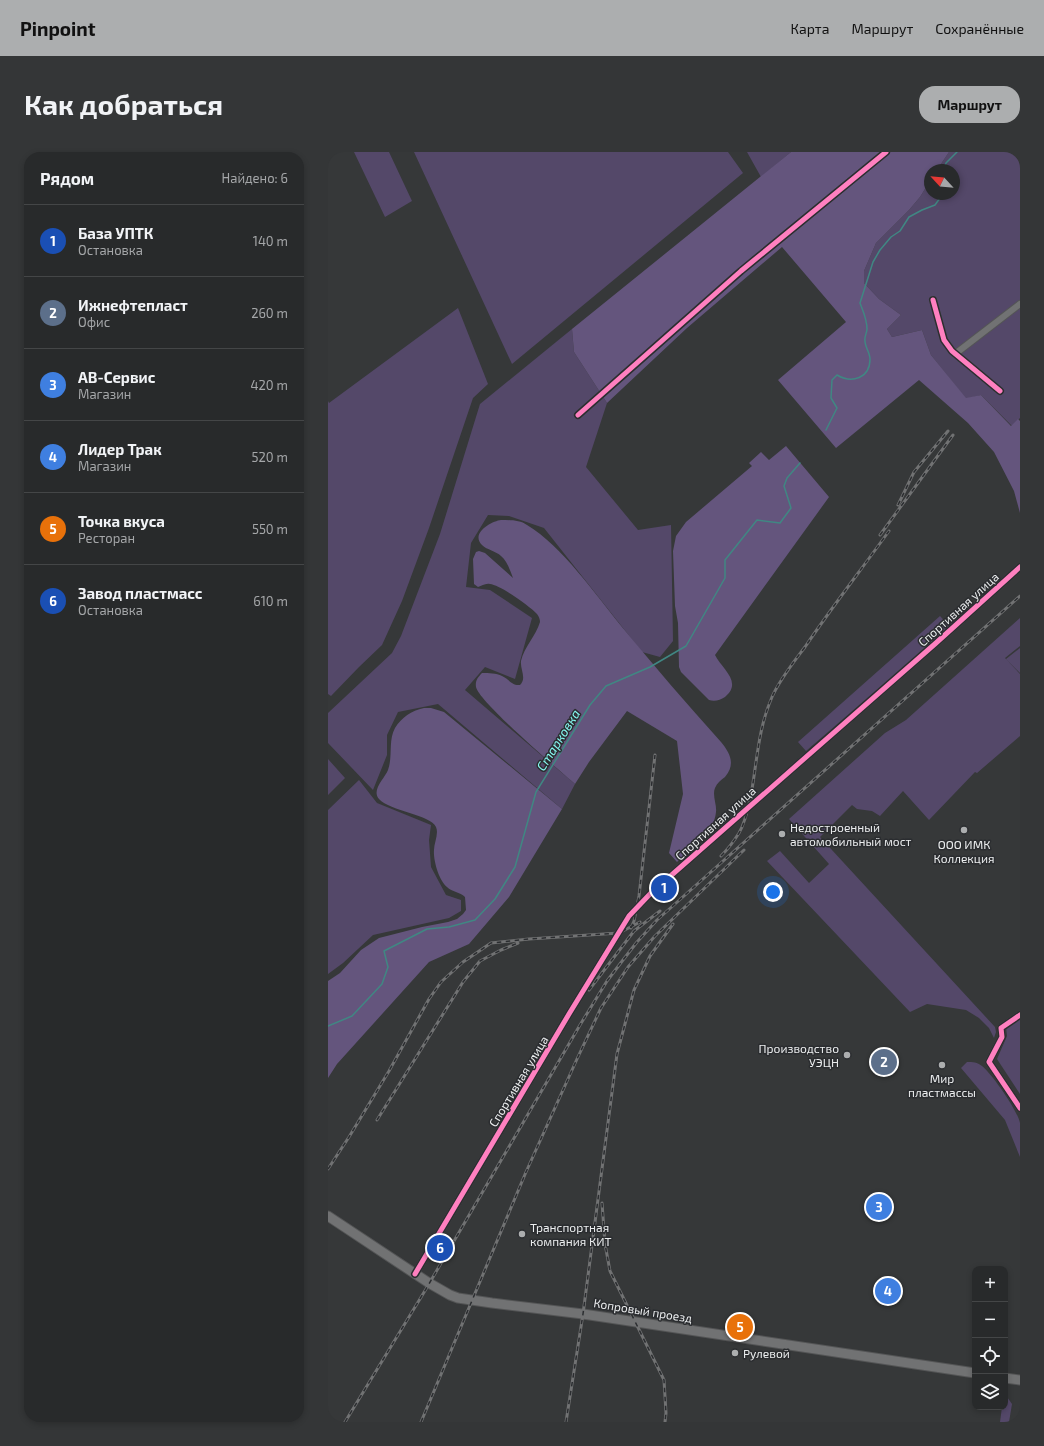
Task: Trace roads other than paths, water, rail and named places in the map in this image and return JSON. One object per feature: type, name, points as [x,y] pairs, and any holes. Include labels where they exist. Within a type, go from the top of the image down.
[{"type":"main road","name":"Копровый проезд","points":[[328,1216],[415,1274],[450,1295],[472,1300],[583,1314],[972,1373]]},
{"type":"main road","points":[[1008,1378],[1020,1380]]},
{"type":"street","points":[[578,415],[735,276],[886,152]]},
{"type":"street","points":[[933,300],[944,340],[955,354],[1000,392]]},
{"type":"street","points":[[955,354],[1020,304]]},
{"type":"street","name":"Спортивная улица","points":[[415,1274],[569,1014],[629,916],[650,894],[1020,567]]},
{"type":"street","points":[[1020,1015],[1001,1028],[1002,1037],[989,1062],[1020,1108]]},
{"type":"waterway","name":"Старковка","points":[[946,164],[957,152]]},
{"type":"waterway","name":"Старковка","points":[[826,430],[837,408],[831,398],[832,380],[837,375],[848,379],[859,378],[864,375],[869,366],[870,357],[865,340],[867,330],[866,322],[860,303],[873,262],[880,250],[891,237],[900,231],[909,217],[935,205],[939,200]]},
{"type":"waterway","name":"Старковка","points":[[328,1026],[352,1016],[382,984],[388,967],[384,951],[427,929],[449,927],[475,920],[495,899],[515,867],[536,792],[590,705],[606,686],[650,667],[686,646],[725,578],[725,560],[757,520],[780,523],[791,508],[784,486],[787,478],[800,463]]},
{"type":"railway","points":[[898,505],[914,472],[948,431]]},
{"type":"railway","points":[[880,535],[953,435]]},
{"type":"railway","points":[[721,856],[737,836],[745,819],[751,795],[761,733],[767,709],[775,690],[787,671],[889,531]]},
{"type":"railway","points":[[345,1422],[426,1289],[580,1025],[607,981],[637,942],[657,920],[1020,596]]},
{"type":"railway","points":[[631,928],[634,921],[639,896],[655,755]]},
{"type":"railway","points":[[421,1422],[526,1172],[601,1008],[628,967],[655,936],[744,850]]},
{"type":"railway","points":[[589,990],[634,931],[660,911]]},
{"type":"railway","points":[[328,1169],[389,1071],[429,999],[441,982],[463,962],[491,943],[619,933],[640,922]]},
{"type":"railway","points":[[566,1422],[583,1314],[617,1054],[634,990],[650,956],[673,924]]},
{"type":"railway","points":[[377,1120],[463,982],[480,961],[518,943]]},
{"type":"railway","points":[[602,1203],[605,1244],[610,1271],[664,1380],[666,1413],[665,1422]]},
{"type":"place","name":"ООО ИМК Коллекция","points":[[964,830]]},
{"type":"place","name":"Недостроенный автомобильный мост","points":[[782,834]]},
{"type":"place","name":"База УПТК","points":[[664,888]]},
{"type":"place","name":"Производство УЭЦН","points":[[847,1055]]},
{"type":"place","name":"Ижнефтепласт","points":[[884,1062]]},
{"type":"place","name":"Мир пластмассы","points":[[942,1065]]},
{"type":"place","name":"АВ-Сервис","points":[[879,1207]]},
{"type":"place","name":"Транспортная компания КИТ","points":[[522,1234]]},
{"type":"place","name":"Завод пластмасс","points":[[440,1248]]},
{"type":"place","name":"Лидер Трак","points":[[888,1291]]},
{"type":"place","name":"Точка вкуса","points":[[740,1327]]},
{"type":"place","name":"Рулевой","points":[[735,1353]]}]
